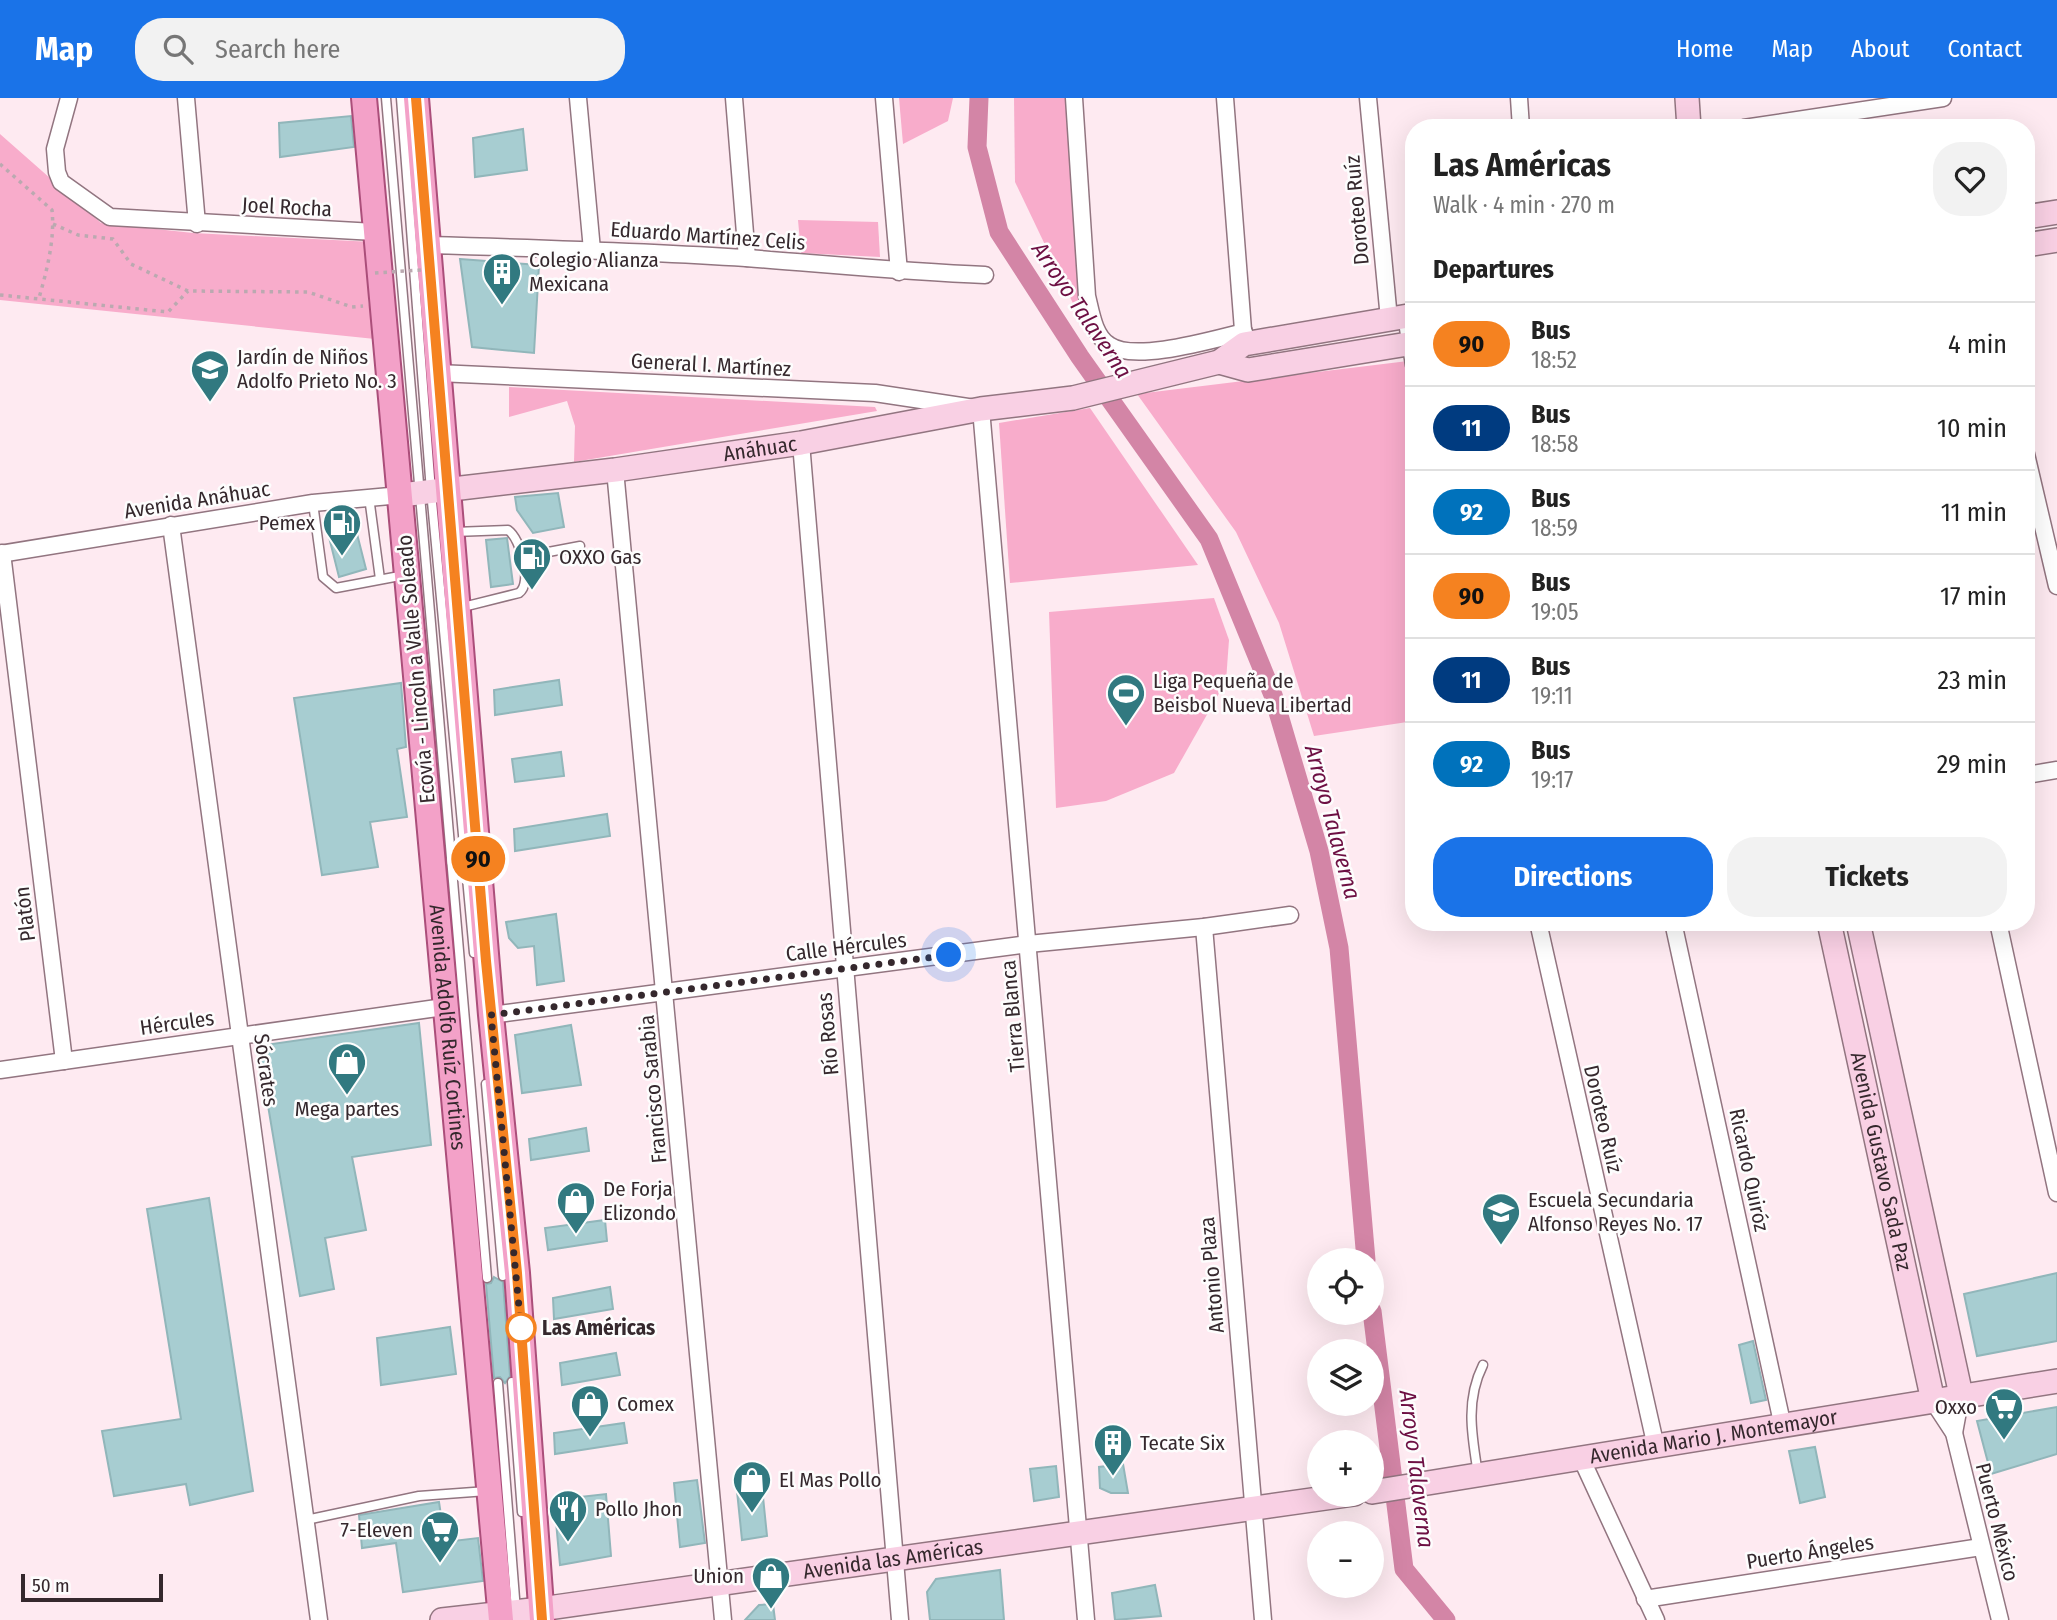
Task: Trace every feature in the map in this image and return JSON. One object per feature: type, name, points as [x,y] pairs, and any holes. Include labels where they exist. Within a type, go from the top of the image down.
[{"type":"main road","name":"Avenida Adolfo Ruíz Cortines","points":[[364,98],[375,232],[424,492],[450,532],[491,1015],[517,1273],[523,1614]]},
{"type":"main road","name":"Avenida Adolfo Ruíz Cortines","points":[[416,98],[438,373],[424,492],[407,575],[489,1491],[523,1614]]},
{"type":"street","name":"Joel Rocha","points":[[69,98],[55,149],[54,163],[61,182],[110,217],[375,232]]},
{"type":"street","points":[[186,98],[197,223]]},
{"type":"street","points":[[578,98],[592,250]]},
{"type":"street","points":[[734,98],[747,258]]},
{"type":"street","points":[[884,98],[899,272]]},
{"type":"street","points":[[1074,98],[1087,296],[1092,318],[1107,345],[1119,350],[1145,351],[1403,316]]},
{"type":"street","points":[[1225,98],[1248,370]]},
{"type":"street","name":"Doroteo Ruíz","points":[[1368,98],[1403,316]]},
{"type":"street","points":[[1519,98],[1520,119]]},
{"type":"street","points":[[1687,98],[1688,119]]},
{"type":"street","points":[[1804,119],[1943,98]]},
{"type":"street","points":[[2035,216],[2057,212]]},
{"type":"street","points":[[2035,244],[2057,240]]},
{"type":"street","name":"Eduardo Martínez Celis","points":[[427,245],[747,258],[899,272],[985,275]]},
{"type":"street","points":[[1219,362],[1244,338]]},
{"type":"street","points":[[1219,362],[1248,370],[1405,352]]},
{"type":"street","name":"Anáhuac","points":[[424,492],[615,470],[801,443],[981,409],[1073,398],[1219,362]]},
{"type":"street","name":"General I. Martínez","points":[[438,373],[875,393],[981,409]]},
{"type":"street","name":"Tierra Blanca","points":[[981,409],[1086,1620]]},
{"type":"street","name":"Río Rosas","points":[[801,443],[900,1620]]},
{"type":"street","name":"Francisco Sarabia","points":[[615,470],[723,1620]]},
{"type":"street","name":"Avenida Anáhuac","points":[[1,553],[313,503],[424,492]]},
{"type":"street","points":[[2035,492],[2057,586]]},
{"type":"street","name":"Sócrates","points":[[171,525],[319,1620]]},
{"type":"street","name":"Platón","points":[[1,553],[64,1061]]},
{"type":"street","points":[[2035,774],[2057,770]]},
{"type":"street","name":"Calle Hércules","points":[[491,1015],[1028,944],[1204,927],[1290,915]]},
{"type":"street","name":"Antonio Plaza","points":[[1204,927],[1263,1620]]},
{"type":"street","name":"Doroteo Ruíz","points":[[1540,931],[1656,1447]]},
{"type":"street","name":"Ricardo Quiróz","points":[[1675,931],[1783,1427]]},
{"type":"street","name":"Avenida Gustavo Sada Paz","points":[[1831,931],[1933,1401]]},
{"type":"street","name":"Avenida Gustavo Sada Paz","points":[[1860,931],[1961,1395]]},
{"type":"street","points":[[2000,931],[2057,1193]]},
{"type":"street","name":"Hércules","points":[[0,1070],[444,1007]]},
{"type":"street","name":"Avenida Mario J. Montemayor","points":[[1384,1490],[2057,1381]]},
{"type":"street","name":"Puerto México","points":[[1954,1433],[1961,1395]]},
{"type":"street","name":"Puerto México","points":[[1933,1401],[1954,1433],[2000,1620]]},
{"type":"street","points":[[1583,1460],[1656,1620]]},
{"type":"street","name":"Avenida las Américas","points":[[442,1620],[523,1614],[1078,1531],[1307,1502]]},
{"type":"street","name":"Puerto Ángeles","points":[[1645,1599],[1981,1547]]},
{"type":"lane","name":"Ecovía - Lincoln a Valle Soleado","points":[[386,98],[424,492],[487,1278]]},
{"type":"lane","points":[[401,98],[424,492],[474,958]]},
{"type":"lane","points":[[369,497],[380,579]]},
{"type":"lane","points":[[313,503],[326,582],[336,588],[407,575]]},
{"type":"lane","points":[[450,532],[508,530],[518,538],[522,557],[524,590],[457,609]]},
{"type":"lane","points":[[522,557],[580,546]]},
{"type":"lane","points":[[484,1068],[503,1276]]},
{"type":"lane","points":[[1479,1477],[1470,1417],[1473,1385],[1483,1365]]},
{"type":"lane","points":[[512,1382],[522,1516]]},
{"type":"lane","points":[[498,1383],[523,1614]]},
{"type":"lane","points":[[306,1520],[428,1494],[489,1491]]},
{"type":"path","points":[[0,164],[52,210],[53,224],[47,272],[39,298]]},
{"type":"path","points":[[53,224],[78,235],[113,239],[131,264],[188,291],[308,292],[352,307],[369,303]]},
{"type":"path","points":[[374,273],[435,270]]},
{"type":"path","points":[[0,295],[168,312],[188,291]]},
{"type":"shaded area","points":[[899,98],[953,98],[948,121],[903,144]]},
{"type":"shaded area","points":[[1014,98],[1067,98],[1080,318],[1015,182]]},
{"type":"shaded area","points":[[0,134],[101,223],[193,233],[373,242],[368,300],[375,339],[0,300]]},
{"type":"shaded area","points":[[798,220],[878,222],[880,257],[801,253]]},
{"type":"shaded area","points":[[1405,361],[1405,722],[1314,736],[1279,623],[1236,532],[1137,394]]},
{"type":"shaded area","points":[[509,387],[875,407],[877,411],[574,462],[575,426],[567,401],[509,417]]},
{"type":"shaded area","points":[[1090,408],[1198,565],[1010,583],[999,423]]},
{"type":"shaded area","name":"Liga Pequeña de Beisbol Nueva Libertad","points":[[1214,598],[1229,640],[1226,681],[1174,773],[1106,801],[1056,808],[1049,612]]},
{"type":"building","points":[[351,116],[354,147],[280,157],[279,123]]},
{"type":"building","points":[[523,129],[527,170],[475,177],[473,138]]},
{"type":"building","name":"Colegio Alianza Mexicana","points":[[460,259],[539,265],[534,353],[472,347]]},
{"type":"building","points":[[558,493],[564,527],[533,533],[517,510],[515,497]]},
{"type":"building","points":[[355,526],[366,569],[339,577],[328,533]]},
{"type":"building","points":[[507,538],[513,584],[491,587],[486,540]]},
{"type":"building","points":[[559,680],[562,705],[495,715],[494,690]]},
{"type":"building","points":[[401,683],[406,747],[397,749],[407,817],[370,822],[378,867],[322,875],[294,698]]},
{"type":"building","points":[[561,752],[564,776],[515,782],[512,759]]},
{"type":"building","points":[[607,814],[610,836],[515,851],[514,829]]},
{"type":"building","points":[[556,914],[564,981],[537,985],[534,946],[518,948],[509,938],[506,922]]},
{"type":"building","name":"Mega partes","points":[[419,1023],[431,1145],[352,1157],[366,1230],[325,1238],[334,1289],[300,1296],[258,1046]]},
{"type":"building","points":[[571,1025],[581,1085],[522,1093],[515,1035]]},
{"type":"building","points":[[586,1128],[589,1151],[531,1160],[529,1139]]},
{"type":"building","points":[[209,1198],[253,1491],[190,1505],[186,1484],[114,1496],[102,1431],[181,1419],[147,1209]]},
{"type":"building","name":"De Forja Elizondo","points":[[605,1220],[607,1241],[548,1250],[545,1228]]},
{"type":"building","points":[[2057,1273],[2057,1341],[1977,1356],[1964,1294]]},
{"type":"building","name":"Las Américas","points":[[494,1277],[503,1282],[510,1376],[505,1383],[500,1377],[494,1378],[486,1284],[491,1283]]},
{"type":"building","points":[[610,1287],[613,1309],[554,1319],[553,1298]]},
{"type":"building","points":[[450,1327],[456,1374],[381,1385],[377,1338]]},
{"type":"building","points":[[1753,1341],[1766,1400],[1751,1403],[1739,1345]]},
{"type":"building","points":[[616,1353],[620,1375],[562,1385],[560,1363]]},
{"type":"building","points":[[2057,1407],[2057,1454],[1991,1474],[1977,1421]]},
{"type":"building","name":"Comex","points":[[624,1423],[627,1443],[555,1454],[554,1433]]},
{"type":"building","points":[[1815,1447],[1825,1497],[1800,1503],[1789,1451]]},
{"type":"building","name":"Tecate Six","points":[[1123,1464],[1128,1493],[1111,1493],[1100,1488],[1099,1467]]},
{"type":"building","points":[[1056,1466],[1059,1497],[1034,1501],[1030,1469]]},
{"type":"building","points":[[697,1480],[705,1543],[680,1547],[674,1483]]},
{"type":"building","name":"El Mas Pollo","points":[[762,1487],[767,1536],[742,1540],[737,1491]]},
{"type":"building","points":[[606,1494],[611,1556],[560,1565],[554,1500]]},
{"type":"building","points":[[439,1502],[445,1542],[478,1538],[483,1581],[403,1592],[396,1543],[362,1548],[359,1515]]},
{"type":"building","points":[[1000,1570],[1004,1620],[930,1620],[927,1592],[936,1579]]},
{"type":"building","points":[[1155,1585],[1161,1616],[1115,1620],[1112,1593]]},
{"type":"building","points":[[773,1604],[775,1620],[745,1620],[759,1605]]},
{"type":"waterway","name":"Arroyo Talaverna","points":[[979,98],[977,147],[999,232],[1080,357],[1209,539],[1273,695],[1319,851],[1339,948],[1365,1248]]},
{"type":"waterway","name":"Arroyo Talaverna","points":[[1374,1325],[1404,1569],[1446,1620]]},
{"type":"bus line","name":"90","points":[[416,98],[486,961],[517,1273],[542,1620]]},
{"type":"place","name":"Colegio Alianza Mexicana","points":[[502,306]]},
{"type":"place","name":"Jardín de Niños Adolfo Prieto No. 3","points":[[210,403]]},
{"type":"place","name":"Pemex","points":[[342,557]]},
{"type":"place","name":"OXXO Gas","points":[[532,591]]},
{"type":"place","name":"Liga Pequeña de Beisbol Nueva Libertad","points":[[1126,727]]},
{"type":"place","name":"Mega partes","points":[[347,1096]]},
{"type":"place","name":"De Forja Elizondo","points":[[576,1235]]},
{"type":"place","name":"Escuela Secundaria Alfonso Reyes No. 17","points":[[1501,1246]]},
{"type":"place","name":"Las Américas","points":[[521,1328]]},
{"type":"place","name":"Comex","points":[[590,1438]]},
{"type":"place","name":"Oxxo","points":[[2004,1441]]},
{"type":"place","name":"Tecate Six","points":[[1113,1477]]},
{"type":"place","name":"El Mas Pollo","points":[[752,1514]]},
{"type":"place","name":"Pollo Jhon","points":[[568,1543]]},
{"type":"place","name":"7-Eleven","points":[[440,1564]]},
{"type":"place","name":"Union","points":[[771,1610]]},
{"type":"route","points":[[521,1328],[491,1015],[949,955]]}]
